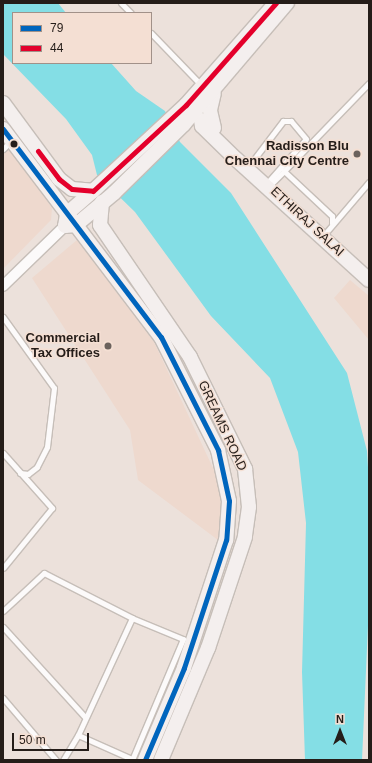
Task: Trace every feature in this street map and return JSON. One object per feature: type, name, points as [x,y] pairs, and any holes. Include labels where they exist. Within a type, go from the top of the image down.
[{"type":"main road","points":[[69,221],[98,186],[179,120],[193,112],[208,90],[276,3]]},
{"type":"main road","points":[[214,128],[208,90],[287,3]]},
{"type":"main road","points":[[3,103],[59,178],[72,189],[98,186]]},
{"type":"main road","name":"ETHIRAJ SALAI","points":[[193,112],[214,128],[242,156],[247,166]]},
{"type":"main road","name":"ETHIRAJ SALAI","points":[[193,112],[202,126],[369,280]]},
{"type":"main road","points":[[69,221],[102,202],[114,193],[179,120]]},
{"type":"main road","name":"GREAMS ROAD","points":[[3,130],[7,145],[161,337],[218,450],[229,500],[226,540],[213,585],[168,710],[136,760]]},
{"type":"main road","name":"GREAMS ROAD","points":[[102,202],[100,225],[190,356],[245,469],[248,499],[245,537],[215,626],[162,760]]},
{"type":"street","points":[[3,286],[69,221]]},
{"type":"lane","points":[[121,3],[130,12]]},
{"type":"lane","points":[[152,34],[208,90]]},
{"type":"lane","points":[[267,185],[284,171],[369,83]]},
{"type":"lane","points":[[247,166],[283,121],[291,121],[306,139],[267,185]]},
{"type":"lane","points":[[284,171],[332,216],[332,224]]},
{"type":"lane","points":[[322,236],[369,182]]},
{"type":"lane","points":[[3,317],[54,388],[47,447],[37,467],[28,474],[20,473]]},
{"type":"lane","points":[[3,454],[52,508],[3,568]]},
{"type":"lane","points":[[3,611],[44,573],[132,618],[183,639],[136,760],[78,735]]},
{"type":"lane","points":[[63,760],[78,735],[132,618]]},
{"type":"lane","points":[[3,627],[85,717]]},
{"type":"lane","points":[[3,698],[56,760]]},
{"type":"shaded area","points":[[3,140],[52,208],[51,220],[3,269]]},
{"type":"shaded area","points":[[77,240],[154,342],[220,483],[222,543],[138,480],[130,430],[32,278]]},
{"type":"shaded area","points":[[350,280],[369,296],[369,340],[334,298]]},
{"type":"water","points":[[3,3],[58,3],[65,12],[12,12],[12,63],[3,54]]},
{"type":"water","points":[[13,64],[112,64],[136,91],[165,111],[180,142],[231,193],[347,373],[367,451],[369,484],[369,603],[362,760],[305,760],[302,672],[306,523],[298,452],[270,378],[211,316],[135,212],[97,175],[92,155],[66,119]]},
{"type":"transit line","name":"44","points":[[38,151],[59,179],[72,189],[93,191],[186,105],[276,3]]},
{"type":"transit line","name":"79","points":[[3,129],[161,337],[218,450],[229,501],[226,540],[184,668],[145,760]]},
{"type":"place","name":"Radisson Blu Chennai City Centre","points":[[357,154]]},
{"type":"place","name":"Commercial Tax Offices","points":[[108,346]]}]
